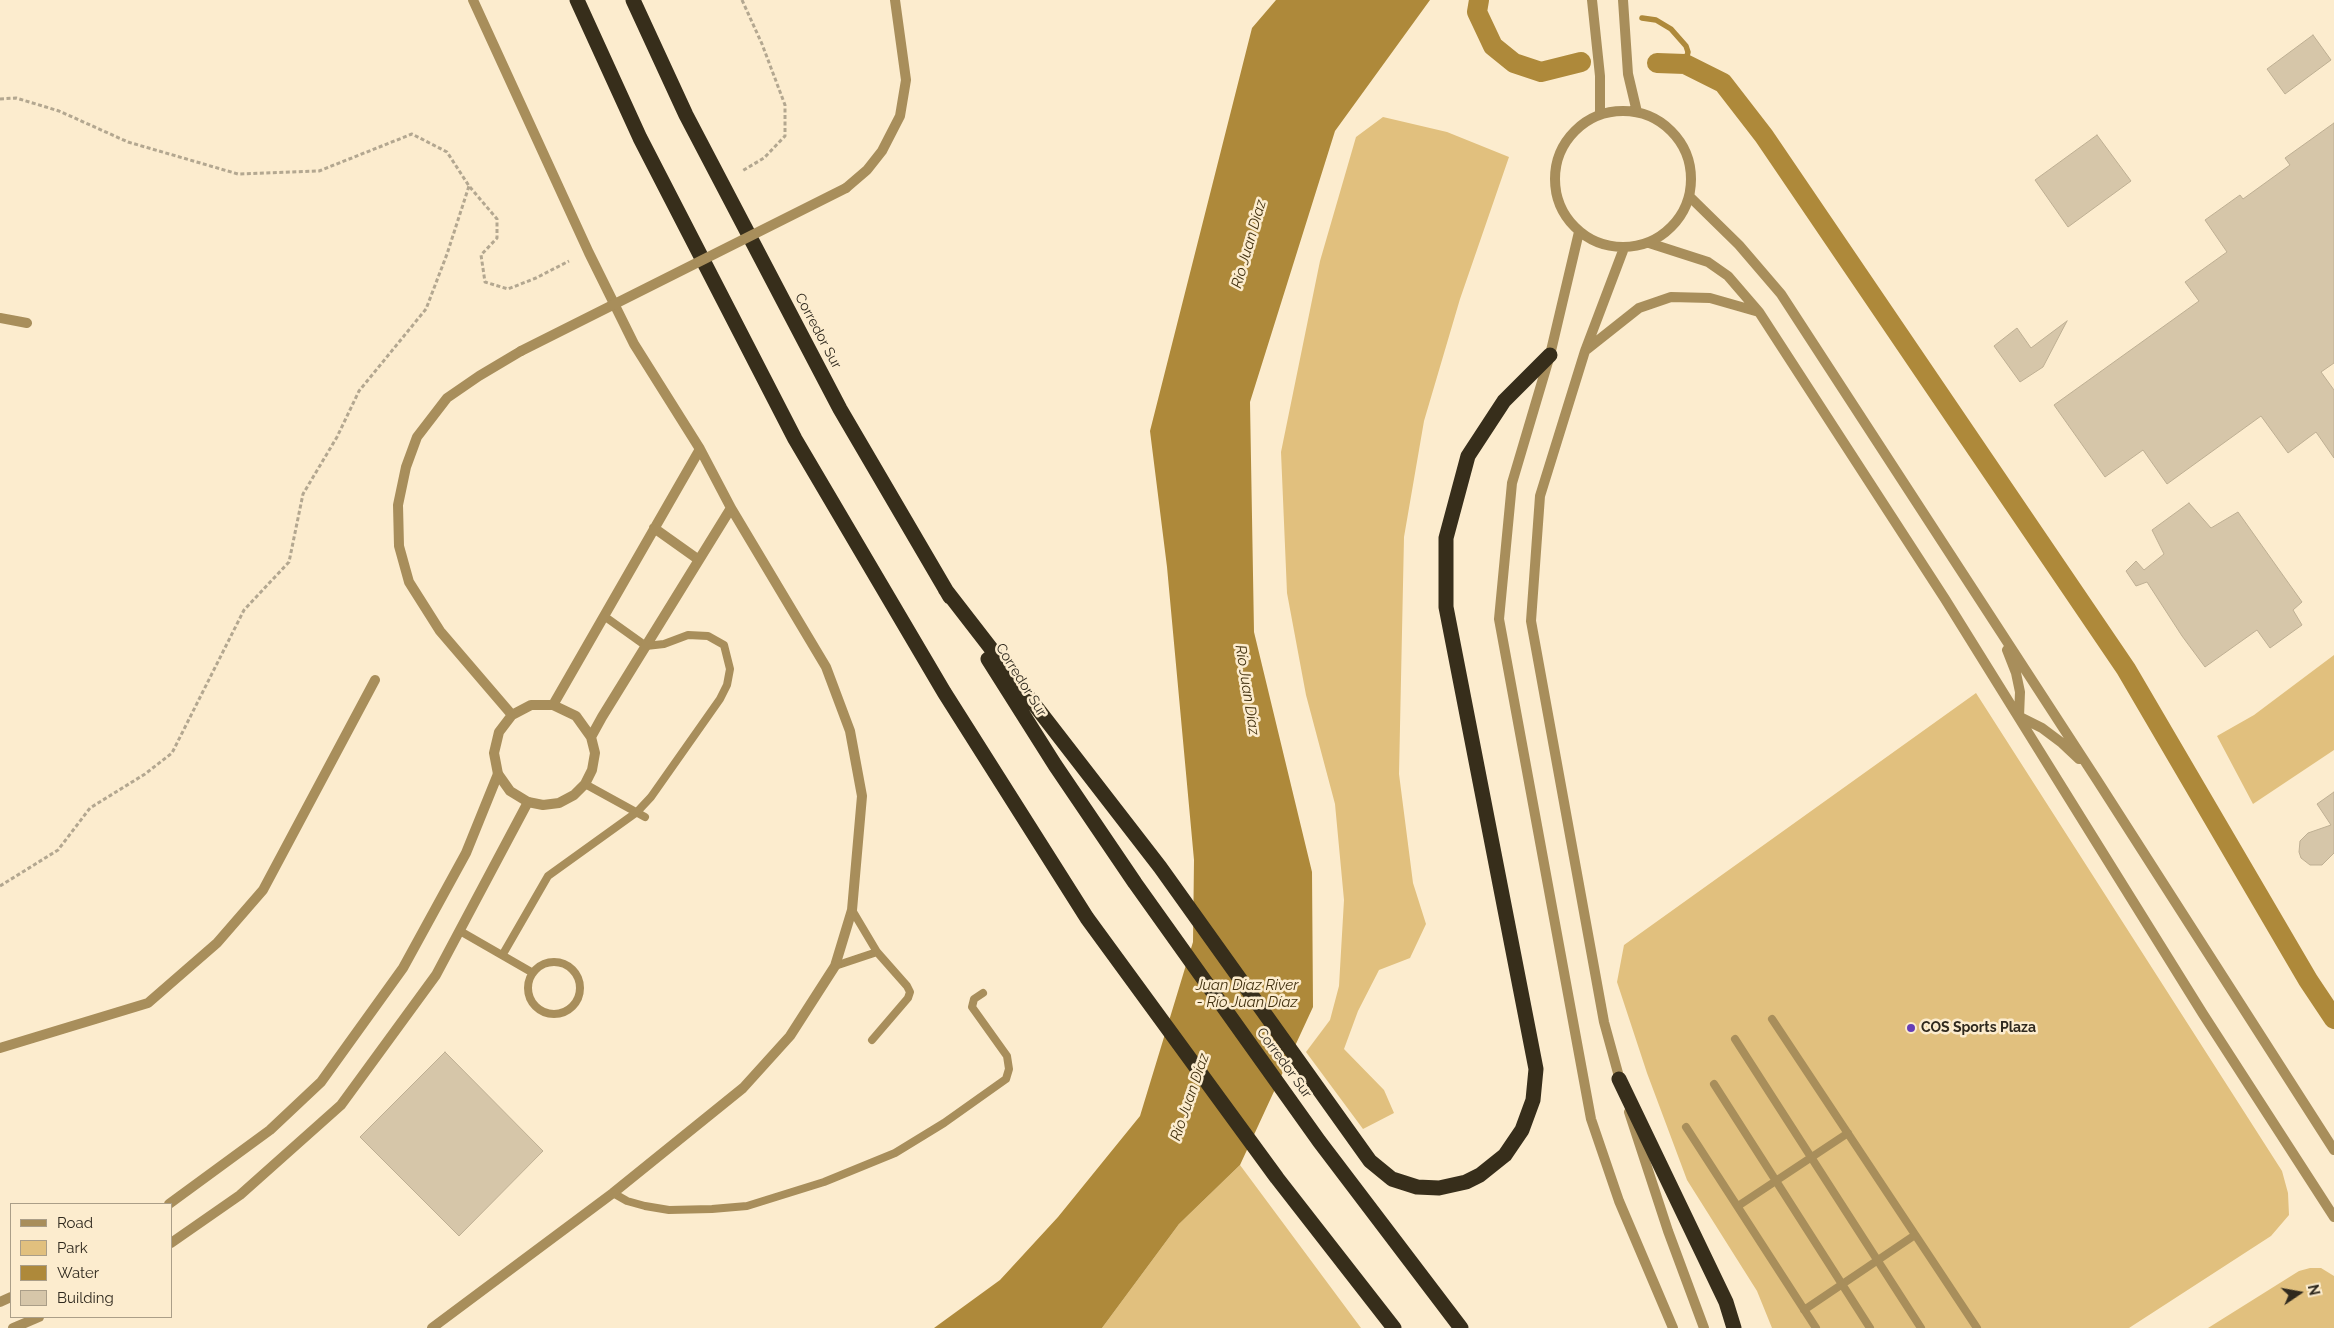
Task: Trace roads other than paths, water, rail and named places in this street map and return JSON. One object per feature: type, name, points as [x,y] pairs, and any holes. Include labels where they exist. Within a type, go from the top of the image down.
[{"type":"highway","points":[[577,0],[640,138],[795,439],[944,692],[1087,918],[1277,1178],[1394,1328]]},
{"type":"highway","name":"Corredor Sur","points":[[633,0],[686,115],[840,409],[945,589],[1055,765],[1135,883],[1320,1141],[1461,1328]]},
{"type":"highway","points":[[945,589],[1160,868],[1334,1112],[1379,1169],[1404,1183],[1427,1188],[1453,1186],[1466,1182],[1491,1167],[1514,1144],[1529,1115],[1536,1086],[1534,1056],[1446,607],[1446,538],[1468,456],[1504,400],[1550,355]]},
{"type":"highway","points":[[1619,1078],[1726,1302],[1734,1328]]},
{"type":"street","points":[[432,1328],[613,1193],[743,1088],[790,1036],[835,966],[852,910],[862,796],[850,731],[826,667],[731,508],[700,449],[634,344],[474,0]]},
{"type":"street","points":[[512,715],[440,631],[409,582],[399,546],[398,504],[406,467],[417,437],[447,398],[521,351],[846,188],[867,170],[882,151],[900,116],[906,80],[895,0]]},
{"type":"street","points":[[1592,0],[1600,76],[1600,114]]},
{"type":"street","points":[[1623,0],[1628,74],[1637,112]]},
{"type":"street","points":[[1618,110],[1637,112],[1657,120],[1675,134],[1686,153],[1691,174],[1689,196],[1676,221],[1667,232],[1649,243],[1624,248],[1600,244],[1579,232],[1562,209],[1554,181],[1559,153],[1576,129],[1600,114],[1618,110]]},
{"type":"street","points":[[1689,196],[1739,245],[1781,294],[2097,780],[2334,1150]]},
{"type":"street","points":[[1579,232],[1550,355],[1512,483],[1499,619],[1591,1119],[1619,1200],[1673,1328]]},
{"type":"street","points":[[1649,243],[1708,262],[1728,276],[1759,312],[2019,716],[2203,1014],[2334,1217]]},
{"type":"street","points":[[1624,248],[1585,351],[1540,496],[1531,621],[1604,1022],[1644,1163],[1704,1328]]},
{"type":"street","points":[[1585,351],[1639,308],[1671,297],[1710,298],[1759,312]]},
{"type":"street","points":[[0,318],[27,323]]},
{"type":"street","points":[[553,705],[700,449]]},
{"type":"street","points":[[592,738],[602,717],[731,508]]},
{"type":"street","points":[[654,528],[699,560]]},
{"type":"street","points":[[1997,626],[2016,673],[2020,692],[2019,716]]},
{"type":"street","points":[[0,1048],[148,1003],[217,943],[263,890],[375,680]]},
{"type":"street","points":[[531,705],[553,705],[576,716],[592,738],[594,753],[592,770],[585,784],[574,796],[559,803],[543,805],[528,802],[510,791],[498,774],[494,753],[499,732],[512,715],[531,705]]},
{"type":"street","points":[[2019,716],[2042,728],[2062,743],[2097,780]]},
{"type":"street","points":[[170,1203],[270,1130],[321,1082],[403,968],[466,853],[498,774]]},
{"type":"street","points":[[172,1242],[240,1195],[341,1105],[436,975],[528,802]]},
{"type":"street","points":[[13,1328],[37,1318]]},
{"type":"lane","points":[[503,954],[548,876],[637,812],[650,797],[720,699],[727,685],[730,670],[724,645],[708,636],[688,635],[664,644],[646,646],[604,616]]},
{"type":"lane","points":[[585,784],[645,817]]},
{"type":"lane","points":[[852,910],[877,952],[908,986],[910,992],[908,998],[872,1040]]},
{"type":"lane","points":[[460,931],[503,954],[533,973]]},
{"type":"lane","points":[[835,966],[877,952]]},
{"type":"lane","points":[[550,963],[560,963],[569,967],[576,975],[580,984],[580,994],[575,1003],[568,1010],[558,1014],[548,1014],[539,1009],[532,1002],[529,992],[529,982],[533,973],[541,966],[550,963]]},
{"type":"lane","points":[[613,1193],[627,1201],[669,1210],[712,1210],[747,1206],[832,1179],[895,1153],[944,1123],[1006,1079],[1009,1069],[1008,1056],[972,1007],[974,999],[983,993]]},
{"type":"lane","points":[[1772,1019],[1977,1328]]},
{"type":"lane","points":[[1735,1039],[1921,1328]]},
{"type":"lane","points":[[1714,1084],[1870,1328]]},
{"type":"lane","points":[[1686,1127],[1816,1328]]},
{"type":"lane","points":[[1738,1206],[1848,1133]]},
{"type":"lane","points":[[1804,1310],[1915,1235]]},
{"type":"water","name":"Juan Díaz River - Río Juan Díaz","points":[[1276,0],[1430,0],[1335,131],[1250,402],[1254,632],[1312,872],[1313,1007],[1240,1165],[1179,1224],[1102,1328],[934,1328],[1000,1280],[1058,1217],[1140,1116],[1193,942],[1194,860],[1167,567],[1150,431],[1252,28]]},
{"type":"waterway","points":[[1479,0],[1477,12],[1493,46],[1514,63],[1541,72],[1581,62]]},
{"type":"waterway","points":[[1642,18],[1656,20],[1671,29],[1686,46],[1688,52],[1685,64]]},
{"type":"waterway","points":[[1657,63],[1685,64],[1723,83],[1764,136],[2126,669],[2308,980],[2334,1019]]},
{"type":"place","name":"COS Sports Plaza","points":[[1911,1028]]},
{"type":"water label","name":"Río Juan Díaz","points":[[1249,244]]},
{"type":"water label","name":"Río Juan Díaz","points":[[1247,690]]},
{"type":"water label","name":"Río Juan Díaz","points":[[1190,1097]]}]
